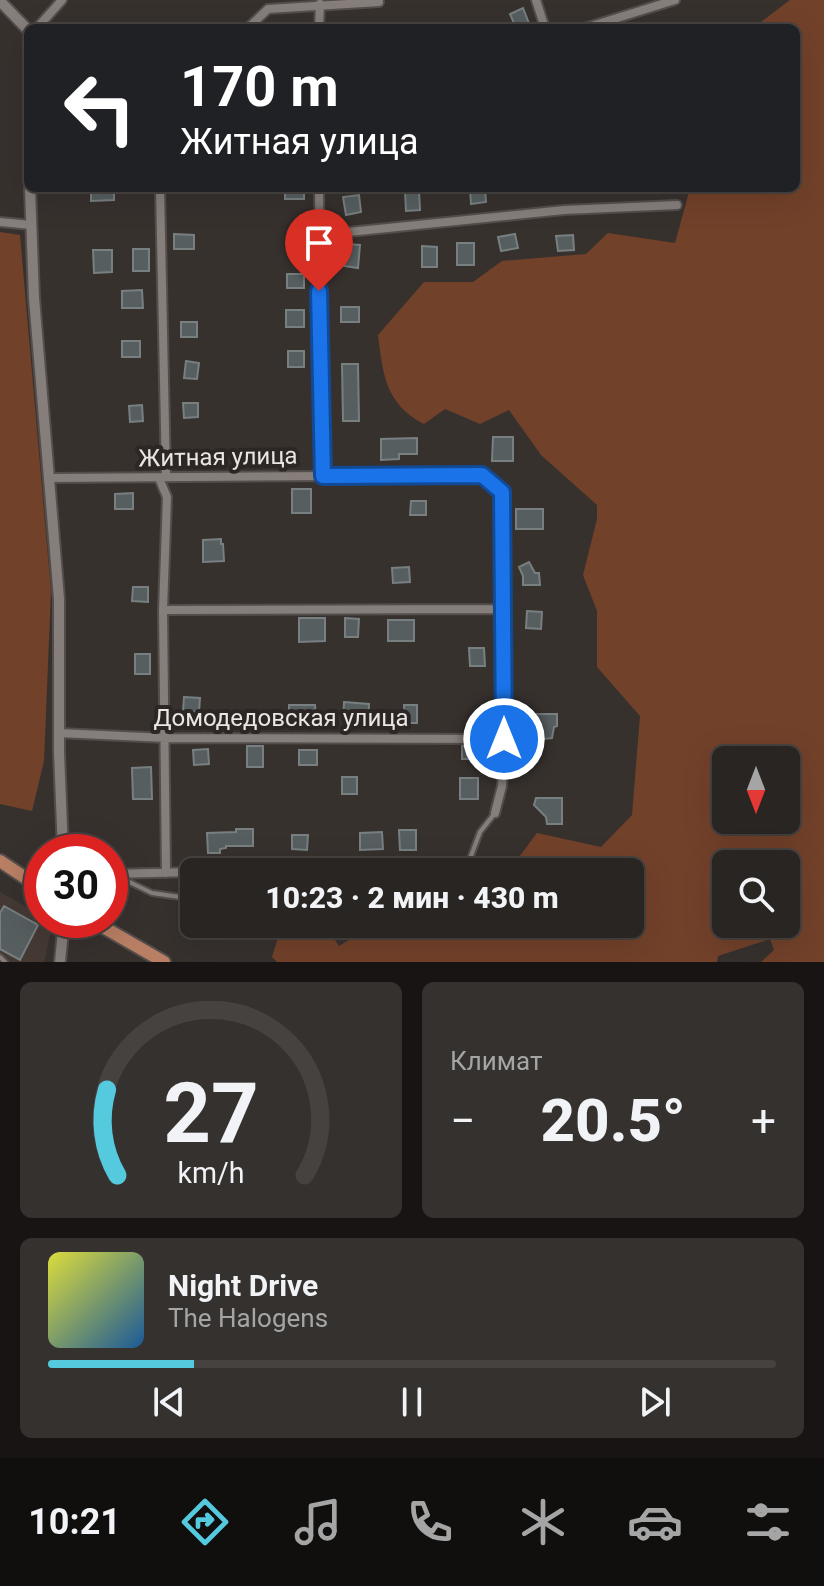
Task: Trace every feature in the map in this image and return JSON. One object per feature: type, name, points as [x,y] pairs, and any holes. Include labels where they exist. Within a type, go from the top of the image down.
[{"type":"highway","points":[[0,861],[24,877]]},
{"type":"highway","points":[[122,938],[164,962]]},
{"type":"street","points":[[41,24],[62,0]]},
{"type":"street","points":[[536,0],[544,24]]},
{"type":"street","points":[[0,1],[24,26]]},
{"type":"street","points":[[598,24],[671,1]]},
{"type":"street","points":[[252,24],[268,9],[379,2]]},
{"type":"street","points":[[319,24],[320,4]]},
{"type":"street","points":[[30,192],[34,298],[59,599],[62,834]]},
{"type":"street","points":[[160,192],[162,477],[167,497],[163,610],[166,873]]},
{"type":"street","points":[[319,192],[323,476]]},
{"type":"street","points":[[319,235],[564,210],[677,205]]},
{"type":"street","points":[[0,222],[31,225]]},
{"type":"street","name":"Житная улица","points":[[50,478],[482,475],[502,492],[503,609]]},
{"type":"street","points":[[163,610],[503,609],[504,739],[502,786],[495,813]]},
{"type":"street","name":"Домодедовская улица","points":[[59,733],[166,738],[504,739]]},
{"type":"street","points":[[128,874],[180,872]]},
{"type":"street","points":[[60,962],[62,938]]},
{"type":"lane","points":[[470,858],[480,832],[495,813]]},
{"type":"lane","points":[[128,882],[152,893],[180,897]]},
{"type":"lane","points":[[0,957],[5,962]]},
{"type":"shaded area","points":[[790,0],[824,0],[824,962],[761,962],[774,950],[770,939],[718,956],[717,962],[277,962],[272,957],[278,938],[334,938],[339,946],[352,938],[644,938],[644,858],[518,858],[537,833],[601,847],[632,815],[640,716],[597,667],[597,611],[583,575],[597,519],[597,505],[541,455],[509,410],[480,424],[445,409],[424,424],[411,416],[388,387],[378,335],[424,282],[473,282],[502,261],[586,254],[608,233],[675,243],[689,192],[800,192],[800,24],[758,24]]},
{"type":"shaded area","points":[[0,232],[20,235],[51,591],[44,761],[32,811],[0,804]]},
{"type":"shaded area","points":[[0,892],[24,906],[24,938],[49,938],[44,962],[0,962]]},
{"type":"building","points":[[523,8],[529,24],[514,24],[510,14]]},
{"type":"building","points":[[91,192],[114,192],[114,200],[91,201]]},
{"type":"building","points":[[285,192],[304,192],[304,199],[285,199]]},
{"type":"building","points":[[405,192],[419,192],[420,210],[406,211]]},
{"type":"building","points":[[470,192],[485,192],[486,202],[471,204]]},
{"type":"building","points":[[359,195],[361,212],[346,215],[343,197]]},
{"type":"building","points":[[174,234],[194,235],[194,249],[174,249]]},
{"type":"building","points":[[515,234],[518,248],[501,251],[498,237]]},
{"type":"building","points":[[573,235],[574,250],[558,251],[556,236]]},
{"type":"building","points":[[457,243],[474,243],[474,265],[457,265]]},
{"type":"building","points":[[346,244],[360,245],[358,268],[344,266]]},
{"type":"building","points":[[422,246],[437,247],[437,267],[422,267]]},
{"type":"building","points":[[133,249],[149,249],[149,271],[133,271]]},
{"type":"building","points":[[93,250],[112,250],[112,272],[94,273]]},
{"type":"building","points":[[287,274],[304,274],[304,288],[287,288]]},
{"type":"building","points":[[142,290],[143,308],[122,308],[122,291]]},
{"type":"building","points":[[341,307],[359,307],[359,322],[341,322]]},
{"type":"building","points":[[286,310],[304,310],[304,327],[286,327]]},
{"type":"building","points":[[181,322],[197,322],[197,337],[181,337]]},
{"type":"building","points":[[122,341],[140,341],[140,357],[122,357]]},
{"type":"building","points":[[288,351],[304,351],[304,367],[288,367]]},
{"type":"building","points":[[186,361],[199,363],[197,379],[184,378]]},
{"type":"building","points":[[342,364],[358,364],[359,421],[343,421]]},
{"type":"building","points":[[183,403],[198,403],[198,417],[184,418]]},
{"type":"building","points":[[142,405],[143,421],[130,422],[129,406]]},
{"type":"building","points":[[493,437],[513,437],[513,461],[492,461]]},
{"type":"building","points":[[417,438],[417,454],[399,454],[399,459],[381,460],[381,439]]},
{"type":"building","points":[[292,489],[311,489],[311,513],[292,513]]},
{"type":"building","points":[[133,493],[133,509],[115,509],[115,494]]},
{"type":"building","points":[[411,501],[426,501],[426,515],[410,515]]},
{"type":"building","points":[[516,509],[543,509],[543,529],[516,529]]},
{"type":"building","points":[[221,539],[224,561],[203,562],[203,540]]},
{"type":"building","points":[[529,562],[535,573],[539,573],[540,585],[523,585],[519,567]]},
{"type":"building","points":[[409,567],[410,582],[393,583],[392,568]]},
{"type":"building","points":[[133,587],[148,587],[148,602],[132,601]]},
{"type":"building","points":[[527,611],[542,612],[541,629],[526,628]]},
{"type":"building","points":[[299,618],[325,618],[325,641],[299,642]]},
{"type":"building","points":[[345,618],[359,619],[358,637],[345,637]]},
{"type":"building","points":[[388,620],[414,620],[414,641],[388,641]]},
{"type":"building","points":[[469,648],[484,648],[485,666],[470,666]]},
{"type":"building","points":[[135,654],[150,654],[150,674],[135,674]]},
{"type":"building","points":[[184,697],[200,698],[199,712],[183,711]]},
{"type":"building","points":[[344,702],[369,704],[368,724],[343,722]]},
{"type":"building","points":[[289,705],[315,705],[316,720],[289,720]]},
{"type":"building","points":[[404,705],[417,705],[417,723],[405,723]]},
{"type":"building","points":[[536,714],[557,714],[557,726],[552,738],[535,740],[535,733],[529,730],[529,720],[536,718]]},
{"type":"building","points":[[247,746],[263,746],[263,767],[247,767]]},
{"type":"building","points":[[462,746],[479,746],[479,759],[462,759]]},
{"type":"building","points":[[208,749],[209,764],[194,765],[193,750]]},
{"type":"building","points":[[299,750],[317,750],[317,765],[299,765]]},
{"type":"building","points":[[151,767],[152,799],[133,799],[132,768]]},
{"type":"building","points":[[342,777],[357,777],[357,794],[342,794]]},
{"type":"building","points":[[460,778],[478,778],[478,799],[460,799]]},
{"type":"building","points":[[536,798],[562,798],[562,824],[547,824],[546,817],[534,805]]},
{"type":"building","points":[[236,829],[253,829],[253,846],[226,846],[220,849],[220,853],[208,853],[207,833],[236,832]]},
{"type":"building","points":[[399,830],[416,830],[416,850],[400,850]]},
{"type":"building","points":[[382,832],[383,849],[360,850],[360,833]]},
{"type":"building","points":[[292,835],[308,835],[307,850],[292,849]]},
{"type":"building","points":[[4,906],[24,917],[24,938],[31,938],[20,960],[0,949],[0,913]]},
{"type":"route","points":[[319,291],[323,476],[482,475],[502,492],[504,739]]}]
